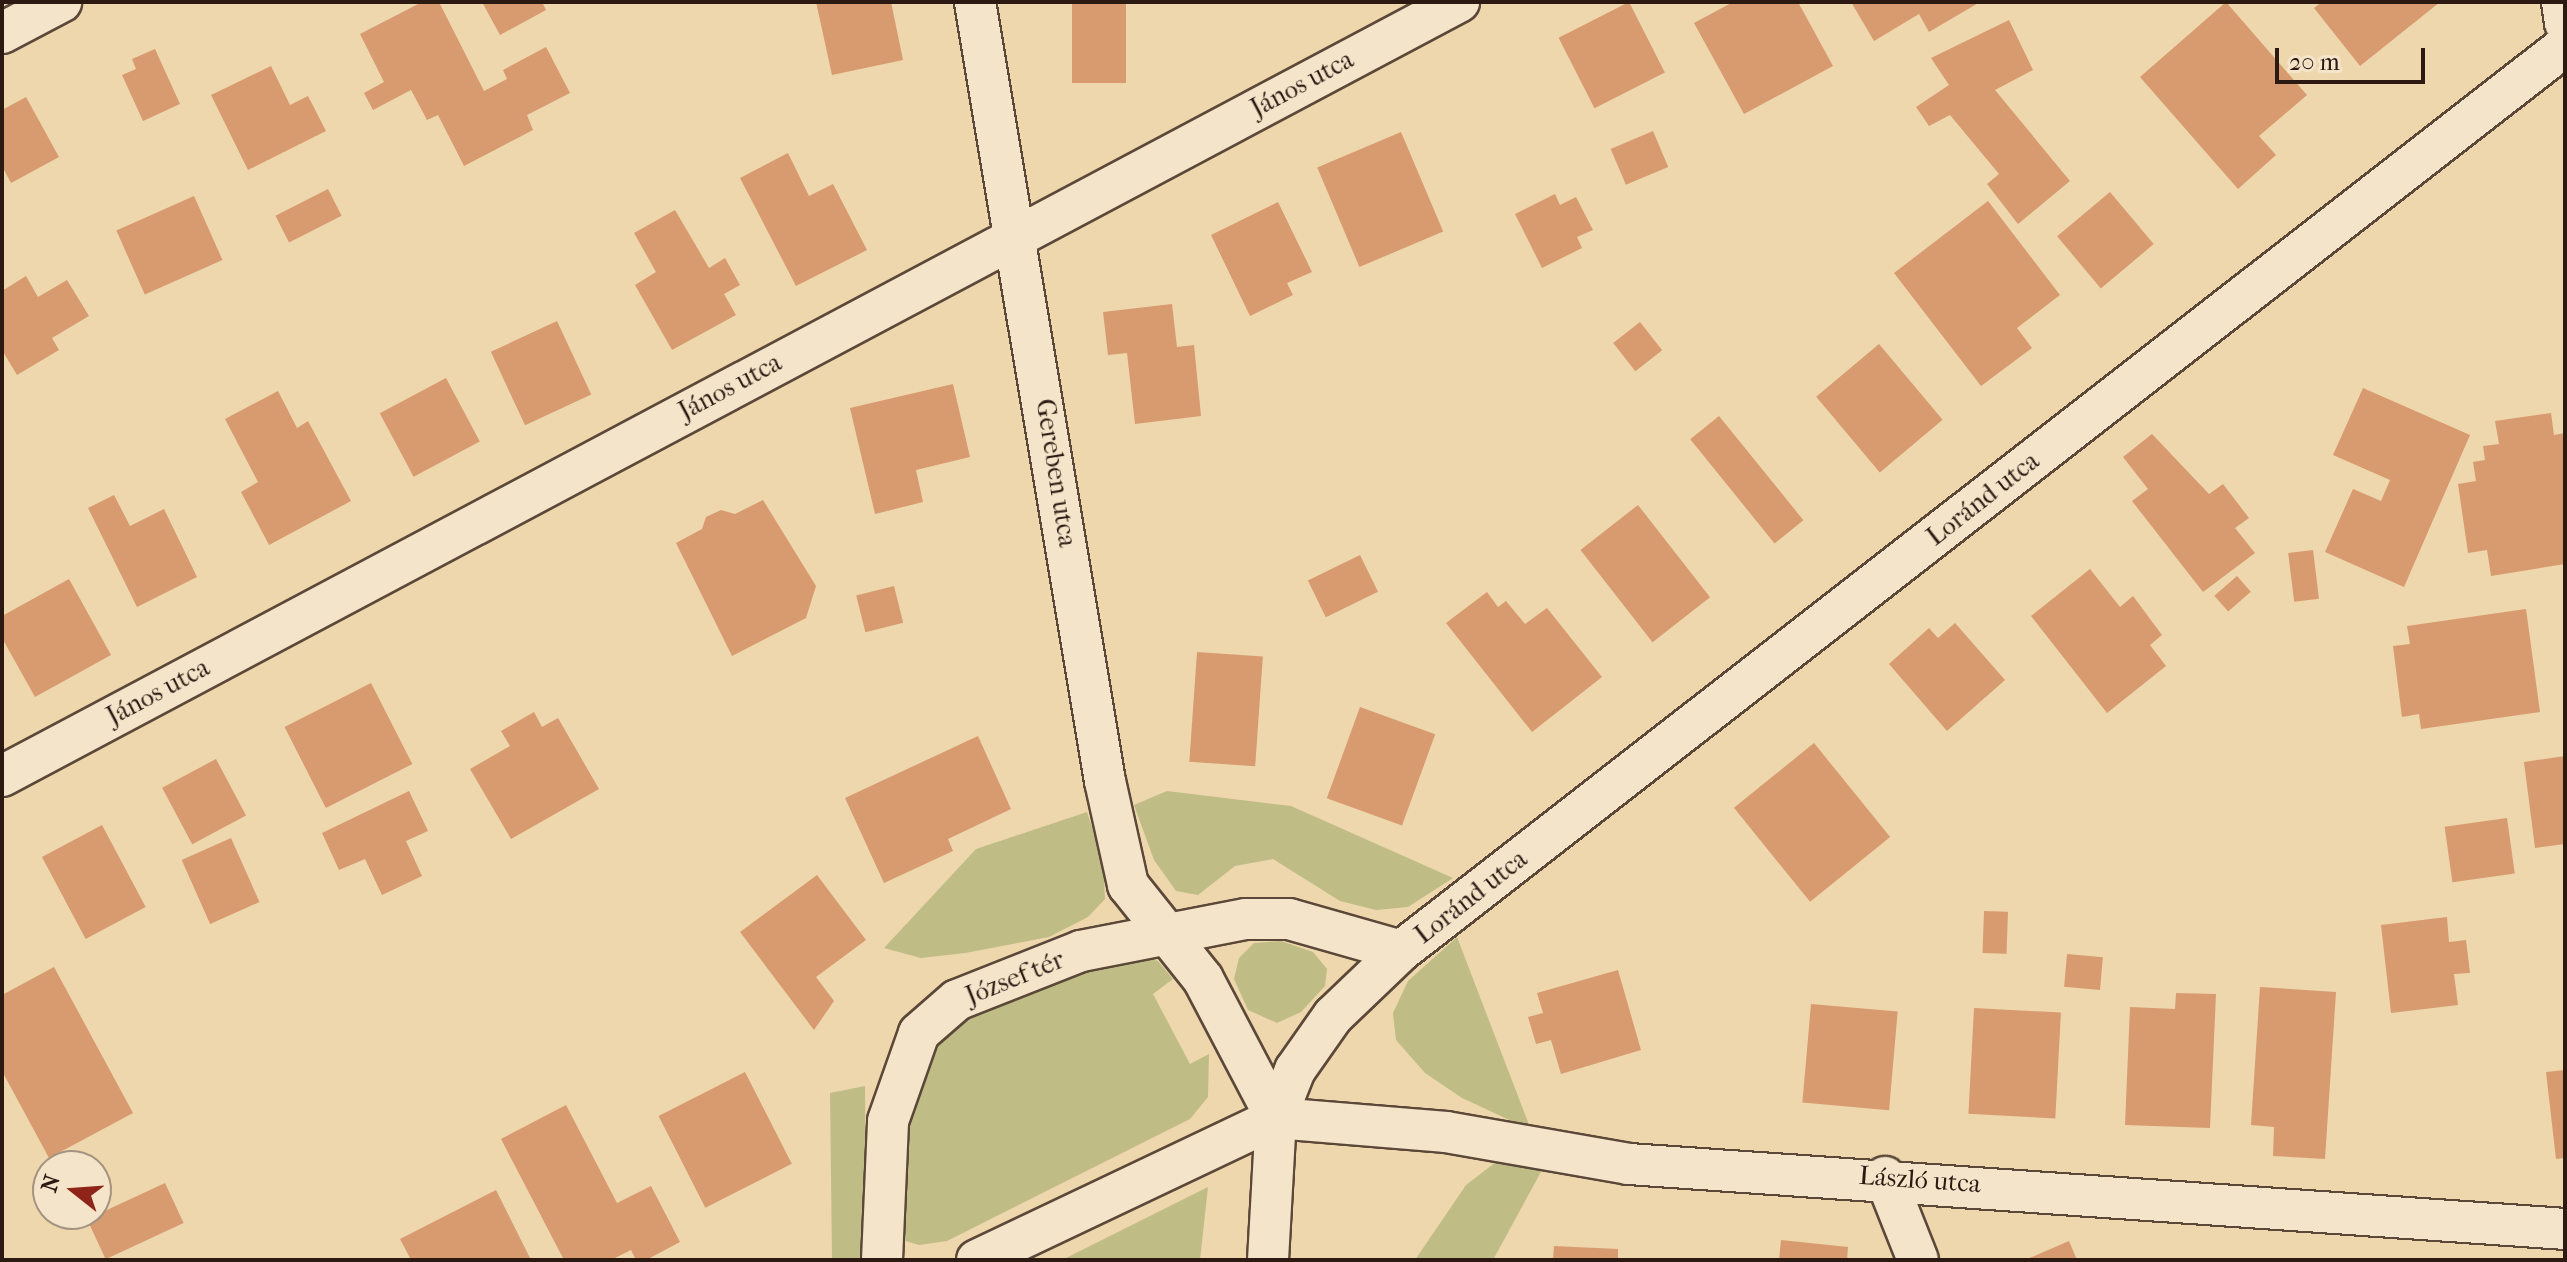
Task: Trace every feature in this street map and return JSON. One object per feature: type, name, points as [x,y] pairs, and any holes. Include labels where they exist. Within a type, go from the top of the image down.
[{"type":"street","points":[[2,33],[61,2]]},
{"type":"street","name":"Gereben utca","points":[[975,2],[1018,233],[1105,781],[1128,885],[1162,934]]},
{"type":"street","name":"János utca","points":[[2,776],[1018,233],[1459,2]]},
{"type":"street","points":[[2562,2],[2565,23]]},
{"type":"street","name":"Loránd utca","points":[[1401,951],[2565,46]]},
{"type":"street","name":"József tér","points":[[882,1260],[888,1121],[919,1033],[957,1000],[1000,980],[1081,951],[1162,934],[1289,919],[1401,951]]},
{"type":"street","points":[[1162,934],[1203,979],[1276,1118]]},
{"type":"street","points":[[1268,1260],[1276,1118],[1295,1070],[1333,1016],[1401,951]]},
{"type":"street","points":[[977,1260],[1276,1118]]},
{"type":"street","name":"László utca","points":[[1276,1118],[1446,1132],[1629,1164],[1885,1177],[2565,1229]]},
{"type":"street","points":[[1885,1177],[1918,1260]]},
{"type":"shaded area","points":[[1167,791],[1291,806],[1453,878],[1408,907],[1376,910],[1340,901],[1273,859],[1235,866],[1198,895],[1176,891],[1154,860],[1134,805]]},
{"type":"shaded area","points":[[1087,812],[1103,860],[1105,899],[1088,917],[1049,937],[965,953],[921,958],[884,948],[976,849]]},
{"type":"shaded area","points":[[1457,937],[1531,1130],[1462,1098],[1425,1073],[1396,1040],[1393,1013],[1408,981]]},
{"type":"shaded area","points":[[1281,941],[1313,952],[1327,969],[1325,986],[1301,1012],[1277,1023],[1248,1010],[1234,979],[1239,958],[1254,943]]},
{"type":"shaded area","points":[[1132,953],[1158,961],[1173,979],[1153,994],[1190,1064],[1209,1054],[1208,1097],[1190,1119],[947,1241],[919,1245],[902,1240],[901,1127],[928,1047],[981,1000]]},
{"type":"shaded area","points":[[865,1086],[866,1241],[861,1260],[832,1260],[830,1093]]},
{"type":"shaded area","points":[[1496,1162],[1542,1170],[1493,1260],[1415,1260],[1466,1185]]},
{"type":"shaded area","points":[[1208,1187],[1200,1260],[1062,1260]]},
{"type":"building","points":[[422,2],[439,2],[484,91],[507,79],[503,70],[546,47],[570,93],[527,115],[533,130],[464,166],[438,115],[427,120],[411,90],[373,110],[364,93],[384,82],[360,34]]},
{"type":"building","points":[[482,2],[542,2],[546,10],[500,35]]},
{"type":"building","points":[[816,2],[891,2],[903,60],[832,75]]},
{"type":"building","points":[[1072,2],[1126,2],[1126,83],[1072,83]]},
{"type":"building","points":[[1629,2],[1665,72],[1594,108],[1559,38]]},
{"type":"building","points":[[1733,2],[1798,2],[1833,66],[1744,114],[1694,23]]},
{"type":"building","points":[[1851,2],[1980,2],[1929,32],[1919,14],[1874,41]]},
{"type":"building","points":[[2226,2],[2307,95],[2259,136],[2276,155],[2238,189],[2140,77]]},
{"type":"building","points":[[2322,2],[2440,2],[2360,66],[2314,8]]},
{"type":"building","points":[[2009,20],[2033,70],[1995,90],[2070,181],[2018,224],[1987,184],[1999,174],[1950,115],[1929,126],[1916,107],[1949,85],[1931,58]]},
{"type":"building","points":[[155,49],[180,104],[143,121],[122,75],[136,69],[132,59]]},
{"type":"building","points":[[271,66],[290,105],[308,96],[326,131],[248,170],[211,95]]},
{"type":"building","points":[[26,97],[59,157],[11,183],[2,166],[2,110]]},
{"type":"building","points":[[1653,131],[1668,167],[1626,185],[1611,149]]},
{"type":"building","points":[[1401,132],[1443,231],[1359,267],[1317,168]]},
{"type":"building","points":[[788,153],[809,196],[833,184],[867,250],[796,286],[740,178]]},
{"type":"building","points":[[328,189],[342,216],[289,243],[275,216]]},
{"type":"building","points":[[2110,192],[2154,244],[2101,288],[2057,236]]},
{"type":"building","points":[[1555,194],[1560,205],[1576,197],[1593,230],[1577,237],[1582,248],[1542,268],[1515,214]]},
{"type":"building","points":[[194,196],[222,260],[145,295],[116,231]]},
{"type":"building","points":[[1988,201],[2060,295],[2017,328],[2032,348],[1981,386],[1894,273]]},
{"type":"building","points":[[1278,202],[1312,272],[1287,283],[1293,295],[1250,316],[1211,235]]},
{"type":"building","points":[[675,210],[709,268],[725,258],[740,285],[724,294],[736,315],[672,350],[635,285],[656,272],[634,233]]},
{"type":"building","points":[[26,276],[38,297],[67,280],[89,316],[52,338],[59,350],[17,375],[2,350],[2,291]]},
{"type":"building","points":[[1172,304],[1177,347],[1194,345],[1201,416],[1135,424],[1127,353],[1108,355],[1103,312]]},
{"type":"building","points":[[557,321],[591,394],[525,425],[491,352]]},
{"type":"building","points":[[1640,322],[1662,350],[1635,371],[1613,343]]},
{"type":"building","points":[[1879,344],[1943,420],[1880,473],[1816,397]]},
{"type":"building","points":[[446,378],[480,442],[414,477],[380,413]]},
{"type":"building","points":[[953,384],[970,457],[916,470],[923,502],[875,514],[850,408]]},
{"type":"building","points":[[2363,388],[2470,435],[2404,587],[2325,552],[2353,489],[2381,501],[2390,480],[2333,455]]},
{"type":"building","points":[[278,391],[297,428],[308,421],[351,501],[269,545],[241,492],[258,482],[225,419]]},
{"type":"building","points":[[2551,413],[2554,435],[2565,433],[2565,564],[2491,576],[2487,550],[2468,553],[2458,484],[2476,481],[2473,462],[2485,460],[2483,446],[2499,444],[2495,421]]},
{"type":"building","points":[[1719,416],[1803,520],[1775,543],[1690,439]]},
{"type":"building","points":[[2152,434],[2209,494],[2223,484],[2249,518],[2235,528],[2255,553],[2203,592],[2132,501],[2148,489],[2123,457]]},
{"type":"building","points":[[114,495],[130,526],[164,509],[197,577],[137,607],[88,508]]},
{"type":"building","points":[[763,500],[816,586],[806,618],[732,656],[676,543],[702,529],[706,517],[721,510],[735,514]]},
{"type":"building","points":[[1638,505],[1710,597],[1653,642],[1580,550]]},
{"type":"building","points":[[2313,550],[2319,599],[2294,602],[2288,553]]},
{"type":"building","points":[[1360,555],[1378,592],[1326,617],[1308,580]]},
{"type":"building","points":[[2090,569],[2120,607],[2133,596],[2162,635],[2150,645],[2166,666],[2107,713],[2031,616]]},
{"type":"building","points":[[2237,576],[2251,592],[2228,612],[2214,596]]},
{"type":"building","points":[[69,579],[111,655],[35,697],[2,638],[2,616]]},
{"type":"building","points":[[894,586],[903,623],[865,632],[856,595]]},
{"type":"building","points":[[1487,592],[1498,607],[1506,601],[1525,624],[1547,608],[1602,677],[1532,732],[1446,623]]},
{"type":"building","points":[[2526,609],[2540,712],[2421,729],[2419,714],[2402,717],[2393,646],[2410,644],[2407,626]]},
{"type":"building","points":[[1955,623],[2005,680],[1947,731],[1889,664],[1929,628],[1938,638]]},
{"type":"building","points":[[1197,652],[1263,657],[1255,766],[1189,762]]},
{"type":"building","points":[[371,683],[412,764],[326,808],[285,727]]},
{"type":"building","points":[[1360,707],[1435,734],[1402,826],[1327,798]]},
{"type":"building","points":[[534,712],[542,727],[558,718],[599,789],[511,839],[470,769],[510,746],[501,731]]},
{"type":"building","points":[[978,736],[1011,809],[948,839],[953,851],[884,883],[845,798]]},
{"type":"building","points":[[1814,743],[1890,837],[1810,902],[1734,808]]},
{"type":"building","points":[[2565,756],[2565,844],[2535,848],[2524,762]]},
{"type":"building","points":[[216,759],[246,816],[192,844],[162,788]]},
{"type":"building","points":[[409,791],[428,831],[406,841],[422,876],[382,895],[365,859],[339,870],[322,833]]},
{"type":"building","points":[[2507,818],[2515,873],[2452,882],[2445,827]]},
{"type":"building","points":[[102,825],[146,907],[86,939],[42,857]]},
{"type":"building","points":[[231,838],[259,902],[210,924],[182,860]]},
{"type":"building","points":[[817,875],[866,940],[816,977],[834,1001],[814,1030],[740,932]]},
{"type":"building","points":[[1984,911],[2008,912],[2007,954],[1983,953]]},
{"type":"building","points":[[2447,917],[2449,942],[2466,940],[2470,973],[2454,974],[2458,1005],[2391,1013],[2381,925]]},
{"type":"building","points":[[2067,954],[2103,957],[2100,990],[2064,987]]},
{"type":"building","points":[[54,967],[133,1113],[64,1150],[45,1150],[2,1071],[2,995]]},
{"type":"building","points":[[1618,970],[1641,1050],[1561,1074],[1551,1040],[1536,1044],[1528,1017],[1543,1013],[1537,993]]},
{"type":"building","points":[[2260,987],[2336,992],[2325,1159],[2273,1156],[2274,1127],[2251,1125]]},
{"type":"building","points":[[2176,993],[2216,994],[2210,1128],[2125,1125],[2130,1007],[2175,1009]]},
{"type":"building","points":[[1811,1004],[1898,1012],[1889,1110],[1802,1103]]},
{"type":"building","points":[[1974,1008],[2061,1013],[2055,1118],[1968,1114]]},
{"type":"building","points":[[2565,1070],[2565,1158],[2556,1159],[2546,1072]]},
{"type":"building","points":[[745,1072],[792,1164],[705,1208],[659,1116]]},
{"type":"building","points":[[566,1105],[617,1203],[651,1186],[680,1242],[646,1260],[636,1260],[631,1250],[611,1260],[564,1260],[501,1139]]},
{"type":"building","points":[[165,1183],[184,1223],[106,1259],[92,1230],[112,1230],[112,1208]]},
{"type":"building","points":[[496,1190],[531,1260],[411,1260],[400,1239]]},
{"type":"building","points":[[1781,1240],[1848,1247],[1847,1260],[1779,1260]]},
{"type":"building","points":[[2069,1241],[2077,1260],[2025,1260]]},
{"type":"building","points":[[1554,1246],[1618,1249],[1618,1260],[1553,1260]]}]
